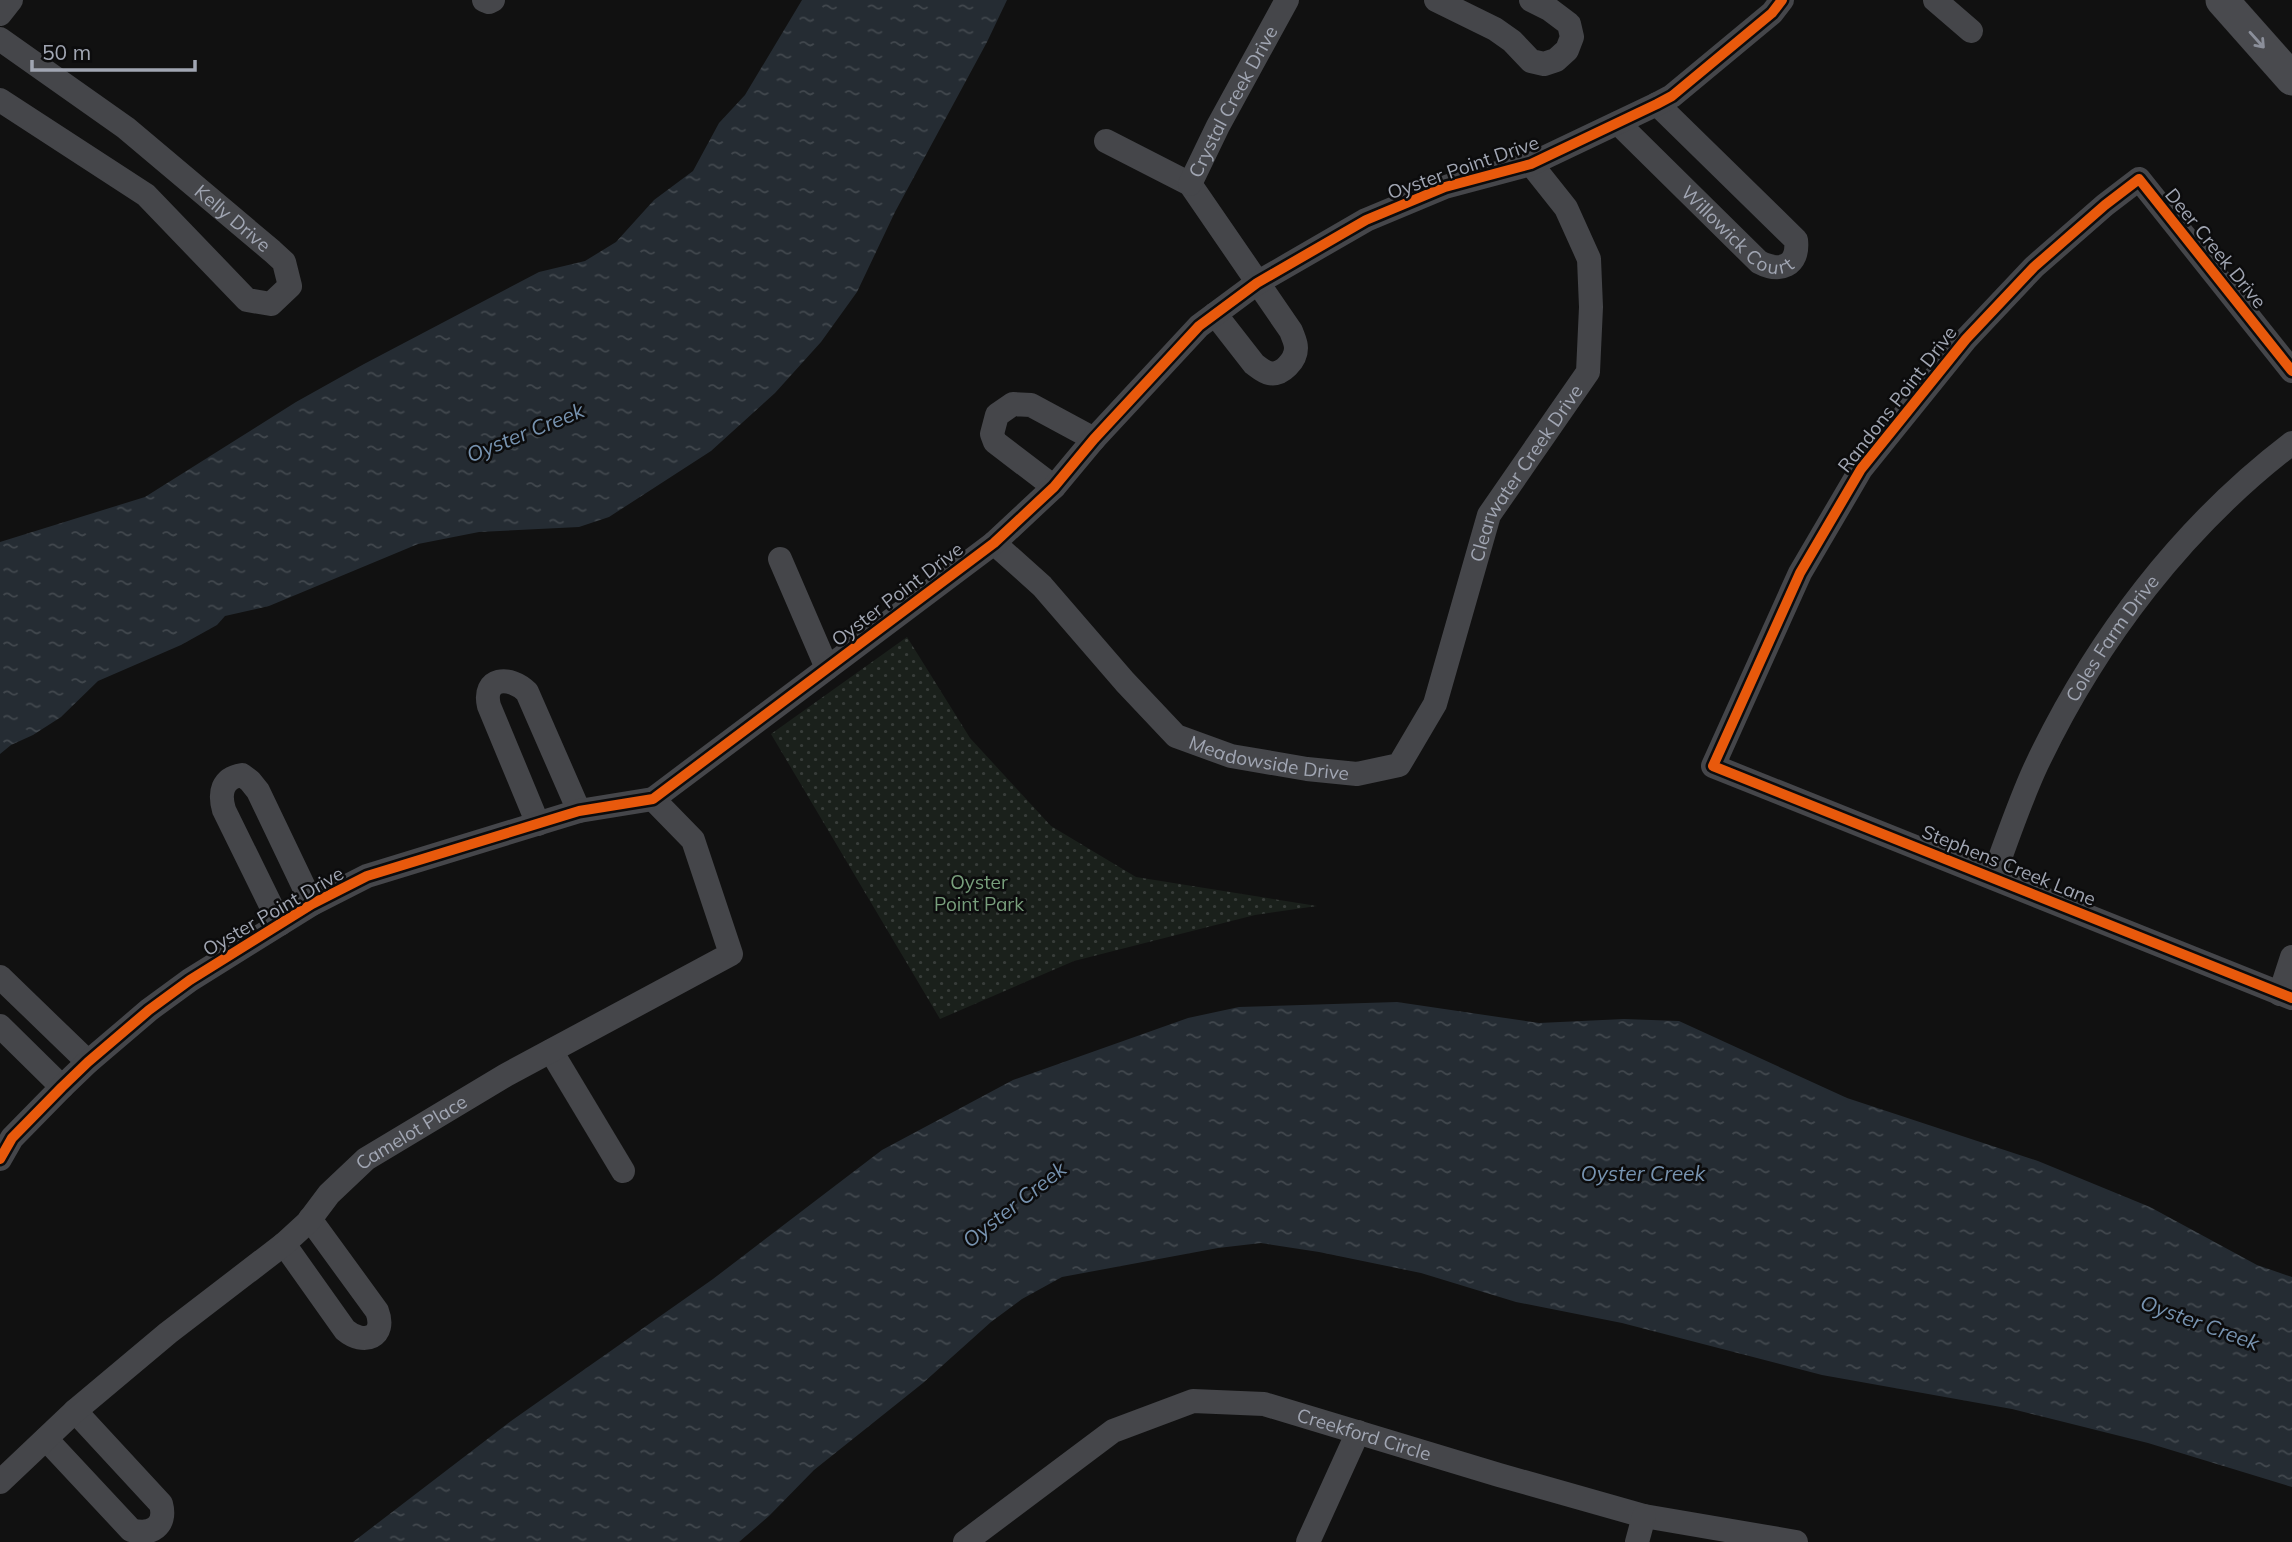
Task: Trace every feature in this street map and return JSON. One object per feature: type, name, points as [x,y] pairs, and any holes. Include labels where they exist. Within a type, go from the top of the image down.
[{"type":"main road","points":[[2222,0],[2292,79]]},
{"type":"street","points":[[0,14],[11,0]]},
{"type":"street","points":[[484,0],[493,0]]},
{"type":"street","name":"Crystal Creek Drive","points":[[1216,314],[1254,364],[1270,374],[1280,372],[1291,362],[1296,346],[1291,331],[1190,184],[1218,125],[1287,0]]},
{"type":"street","points":[[1436,0],[1469,7],[1531,61],[1544,64],[1556,60],[1567,50],[1572,37],[1569,24],[1531,0]]},
{"type":"street","name":"Oyster Point Drive","points":[[0,1159],[12,1138],[62,1087],[149,1010],[190,980],[312,904],[367,876],[579,811],[653,799],[994,543],[1054,487],[1094,439],[1199,327],[1257,283],[1366,220],[1445,187],[1531,164],[1672,96],[1772,13],[1782,0]]},
{"type":"street","points":[[1935,0],[1971,31]]},
{"type":"street","name":"Kelly Drive","points":[[0,39],[126,128],[272,251],[284,262],[290,286],[271,304],[247,300],[146,195],[0,100]]},
{"type":"street","name":"Willowick Court","points":[[1618,123],[1759,262],[1778,268],[1787,265],[1797,249],[1796,240],[1657,104]]},
{"type":"street","points":[[1106,141],[1190,184]]},
{"type":"street","name":"Clearwater Creek Drive","points":[[1455,633],[1489,515],[1588,372],[1591,307],[1589,259],[1566,208],[1531,164]]},
{"type":"street","name":"Deer Creek Drive","points":[[2139,179],[2292,371]]},
{"type":"street","name":"Randons Point Drive","points":[[1713,766],[1800,573],[1861,469],[1965,339],[2034,267],[2139,179]]},
{"type":"street","points":[[1054,487],[995,442],[992,434],[997,415],[1013,404],[1031,405],[1094,439]]},
{"type":"street","name":"Coles Farm Drive","points":[[1993,877],[2037,764],[2082,680],[2144,589],[2198,525],[2265,463],[2292,443]]},
{"type":"street","name":"Meadowside Drive","points":[[994,543],[1041,586],[1175,736],[1231,756],[1307,769],[1357,774],[1399,765],[1435,704],[1455,633]]},
{"type":"street","points":[[780,559],[827,668]]},
{"type":"street","points":[[538,824],[489,706],[487,696],[496,682],[511,681],[527,692],[579,811]]},
{"type":"street","name":"Stephens Creek Lane","points":[[1713,766],[2286,996]]},
{"type":"street","points":[[280,924],[224,810],[222,789],[234,776],[242,775],[258,792],[312,904]]},
{"type":"street","name":"Camelot Place","points":[[0,1482],[75,1411],[168,1333],[284,1244],[310,1219],[329,1194],[366,1159],[506,1075],[731,954],[693,840],[653,799]]},
{"type":"street","points":[[2286,996],[2292,957]]},
{"type":"street","points":[[0,978],[88,1062]]},
{"type":"street","points":[[0,1026],[62,1087]]},
{"type":"street","points":[[551,1051],[623,1171]]},
{"type":"street","points":[[284,1244],[345,1330],[363,1340],[371,1337],[379,1329],[381,1321],[377,1311],[310,1219]]},
{"type":"street","name":"Creekford Circle","points":[[965,1542],[1113,1431],[1193,1401],[1264,1404],[1644,1516],[1796,1542]]},
{"type":"street","points":[[46,1439],[131,1530],[142,1533],[151,1531],[160,1524],[164,1514],[161,1504],[75,1411]]},
{"type":"street","points":[[1308,1542],[1358,1432]]},
{"type":"street","points":[[1637,1542],[1644,1516]]},
{"type":"green space","name":"Oyster Point Park","points":[[907,637],[970,738],[1051,826],[1136,877],[1317,906],[1255,915],[1074,961],[940,1019],[771,734]]},
{"type":"water","name":"Oyster Creek","points":[[802,0],[1007,0],[895,212],[857,292],[821,342],[775,393],[711,451],[609,517],[579,527],[479,532],[418,544],[269,606],[225,616],[217,625],[181,645],[98,681],[61,717],[0,754],[0,542],[145,497],[296,402],[364,364],[539,272],[585,261],[616,242],[654,200],[693,171],[719,123],[745,95]]},
{"type":"water","name":"Oyster Creek","points":[[1397,1002],[1539,1023],[1624,1019],[1679,1021],[1847,1098],[2038,1161],[2150,1207],[2257,1265],[2292,1277],[2292,1487],[2148,1443],[2012,1409],[1822,1375],[1622,1323],[1516,1302],[1421,1273],[1261,1243],[1218,1248],[1062,1277],[1022,1299],[814,1470],[739,1542],[353,1542],[511,1421],[713,1279],[882,1150],[1013,1080],[1188,1018],[1239,1007]]},
{"type":"cycle path","points":[[0,1159],[12,1138],[62,1087],[149,1010],[190,980],[312,904],[367,876],[579,811],[653,799],[994,543],[1054,487],[1094,439],[1199,326],[1257,283],[1366,220],[1445,187],[1531,164],[1672,96],[1772,13],[1782,0]]},
{"type":"cycle path","points":[[2292,371],[2139,179],[2034,267],[1966,339],[1861,469],[1800,573],[1713,766],[2292,998]]}]
